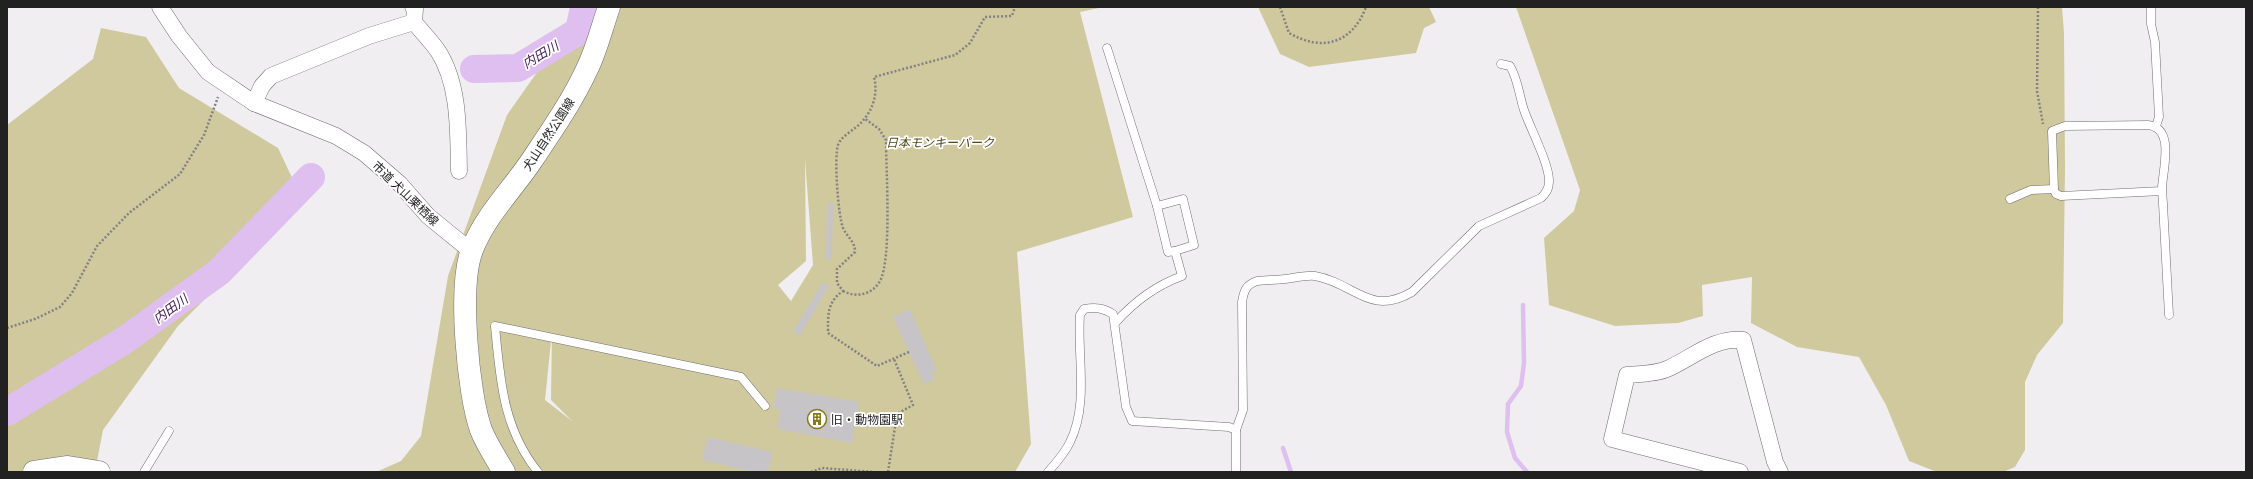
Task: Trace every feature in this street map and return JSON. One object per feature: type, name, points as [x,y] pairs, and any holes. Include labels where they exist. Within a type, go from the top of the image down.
[{"type":"street","name":"市道 犬山栗栖線","points":[[160,7],[179,36],[208,72],[228,87],[254,103],[336,136],[364,153],[400,184],[428,216],[471,252]]},
{"type":"street","name":"犬山自然公園線","points":[[471,252],[483,225],[531,162],[562,115],[589,67],[609,7]]},
{"type":"street","points":[[254,103],[262,86],[271,76],[369,36],[413,15],[438,51],[449,73],[455,103],[459,171]]},
{"type":"street","points":[[471,252],[466,279],[465,320],[474,403],[481,430],[504,472]]},
{"type":"street","points":[[1740,472],[1612,439],[1627,375],[1665,370],[1703,349],[1730,339],[1743,340],[1775,462],[1780,472]]},
{"type":"street","points":[[34,472],[68,467],[99,472]]},
{"type":"lane","points":[[2151,7],[2151,24],[2155,42],[2159,117],[2156,126]]},
{"type":"lane","points":[[1107,48],[1157,206],[1168,252],[1194,246],[1183,199],[1157,206]]},
{"type":"lane","points":[[1236,472],[1236,430],[1242,410],[1242,302],[1244,290],[1249,284],[1257,281],[1313,276],[1324,278],[1369,299],[1379,302],[1401,298],[1412,292],[1479,226],[1541,198],[1548,190],[1550,181],[1547,168],[1524,109],[1514,73],[1510,66],[1501,64]]},
{"type":"lane","points":[[2162,191],[2061,196],[2056,194],[2054,189],[2052,131],[2065,126],[2156,126],[2163,133],[2166,141],[2162,191],[2169,315]]},
{"type":"lane","points":[[2010,199],[2031,190],[2054,189]]},
{"type":"lane","points":[[1116,323],[1124,313],[1158,288],[1168,281],[1182,276],[1175,251]]},
{"type":"lane","points":[[1048,472],[1070,444],[1077,426],[1080,399],[1080,315],[1084,309],[1094,307],[1104,309],[1113,314],[1116,323],[1126,407],[1128,416],[1132,420],[1229,427],[1236,430]]},
{"type":"lane","points":[[538,472],[516,438],[507,416],[499,367],[495,326],[741,377],[751,387],[765,406]]},
{"type":"lane","points":[[144,472],[169,430]]},
{"type":"path","points":[[864,118],[879,129],[886,140],[886,248],[884,271],[879,282],[870,292],[858,296],[843,291],[837,283],[837,269],[855,252],[855,245],[843,228],[836,162],[838,145],[845,136],[857,127],[864,118],[872,108],[876,88],[874,77],[955,55],[970,43],[985,17],[1012,16],[1015,7]]},
{"type":"path","points":[[1280,7],[1289,33],[1301,40],[1329,43],[1348,34],[1358,25],[1366,7]]},
{"type":"path","points":[[2038,7],[2037,90],[2042,122],[2046,129],[2052,131]]},
{"type":"path","points":[[7,328],[35,319],[60,307],[72,293],[97,246],[129,213],[180,174],[204,135],[218,97],[228,87]]},
{"type":"path","points":[[843,291],[833,298],[828,315],[828,333],[877,366],[909,352]]},
{"type":"path","points":[[888,472],[897,414],[913,405],[894,359]]},
{"type":"path","points":[[811,472],[822,468],[874,472]]},
{"type":"green space","name":"日本モンキーパーク","points":[[583,7],[1104,7],[1080,12],[1133,217],[1017,252],[1031,444],[1015,472],[376,472],[401,461],[421,436],[448,276],[507,115]],"holes":[[[805,159],[813,265],[791,301],[778,285],[806,261]],[[552,331],[551,400],[572,421],[545,400]]]},
{"type":"green space","points":[[1258,7],[1429,7],[1436,22],[1424,28],[1416,53],[1309,67],[1280,54]]},
{"type":"green space","points":[[1516,7],[2062,7],[2064,33],[2065,167],[2063,323],[2037,355],[2025,382],[2025,450],[2015,467],[2003,472],[1937,472],[1909,461],[1886,405],[1859,357],[1797,347],[1751,323],[1752,277],[1702,285],[1703,316],[1678,323],[1615,326],[1549,305],[1544,238],[1574,211],[1580,190]]},
{"type":"green space","points":[[101,28],[146,37],[179,88],[278,148],[303,201],[178,326],[103,430],[97,461],[99,472],[7,472],[7,125],[93,59]]},
{"type":"building","points":[[827,203],[833,203],[832,259],[826,259]]},
{"type":"building","points":[[823,282],[829,286],[800,335],[793,332]]},
{"type":"building","points":[[910,309],[937,371],[932,373],[935,379],[924,384],[893,317]]},
{"type":"building","name":"旧・動物園駅","points":[[777,388],[859,402],[852,443],[777,429],[780,409],[773,408]]},
{"type":"building","points":[[708,437],[773,452],[768,472],[755,472],[702,460]]},
{"type":"waterway","name":"内田川","points":[[474,69],[518,68],[579,31],[584,7]]},
{"type":"waterway","name":"内田川","points":[[7,412],[125,340],[219,272],[311,177]]},
{"type":"waterway","points":[[1523,305],[1524,363],[1521,386],[1508,404],[1507,432],[1515,458],[1527,472]]},
{"type":"waterway","points":[[1283,448],[1291,472]]},
{"type":"place","name":"旧・動物園駅","points":[[817,419]]}]
